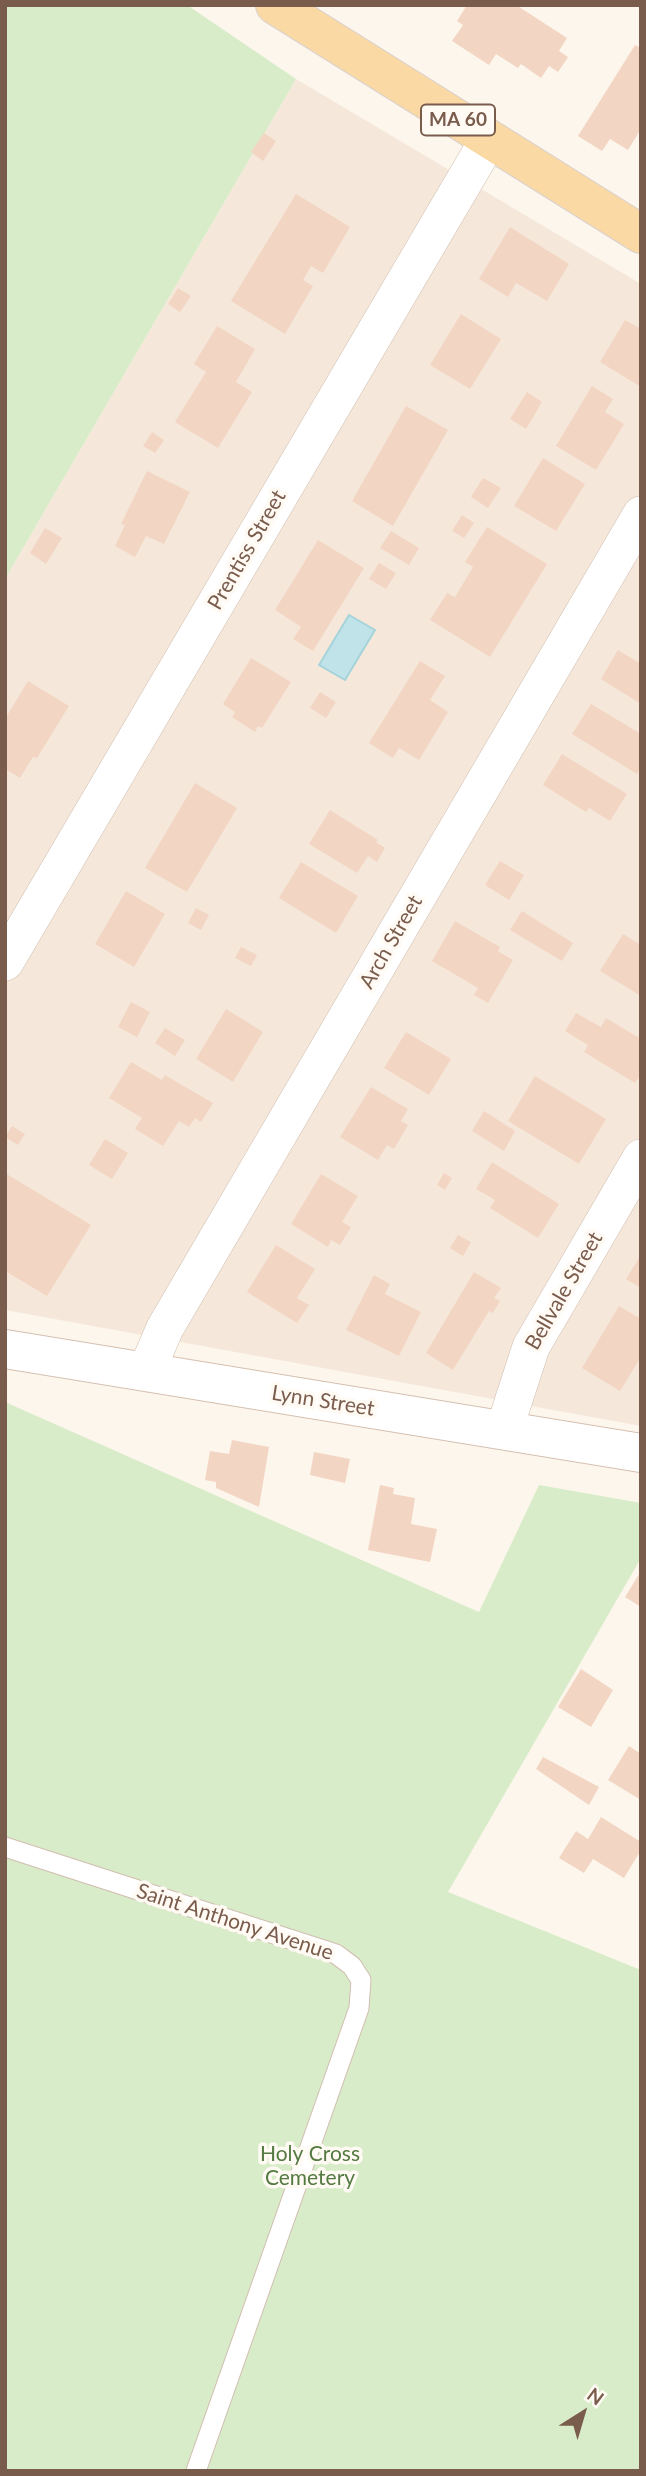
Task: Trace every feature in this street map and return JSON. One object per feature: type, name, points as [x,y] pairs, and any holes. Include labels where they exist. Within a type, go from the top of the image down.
[{"type":"main road","name":"MA 60","points":[[275,5],[641,234]]},
{"type":"main road","name":"Lynn Street","points":[[5,1349],[641,1452]]},
{"type":"street","name":"Prentiss Street","points":[[5,962],[489,139]]},
{"type":"street","name":"Arch Street","points":[[146,1372],[165,1328],[641,514]]},
{"type":"street","name":"Bellvale Street","points":[[505,1430],[529,1351],[641,1158]]},
{"type":"lane","name":"Saint Anthony Avenue","points":[[5,1847],[337,1954],[352,1966],[361,1980],[359,2008],[196,2471]]},
{"type":"shaded area","points":[[296,79],[641,284],[641,1426],[5,1310],[5,579]]},
{"type":"green space","points":[[5,5],[187,5],[296,79],[5,579]]},
{"type":"green space","name":"Holy Cross Cemetery","points":[[5,1402],[479,1612],[539,1485],[641,1503],[641,1558],[448,1892],[641,1970],[641,2471],[5,2471]]},
{"type":"water","points":[[349,615],[375,630],[345,680],[319,665]]},
{"type":"building","points":[[467,5],[516,5],[567,38],[559,51],[568,57],[558,72],[549,66],[541,78],[521,64],[518,68],[496,54],[489,65],[452,41],[463,25],[457,21]]},
{"type":"building","points":[[635,45],[641,48],[641,129],[628,150],[610,139],[602,151],[578,136]]},
{"type":"building","points":[[264,133],[276,141],[263,161],[251,152]]},
{"type":"building","points":[[296,194],[350,227],[323,273],[311,266],[303,280],[313,286],[285,334],[231,301]]},
{"type":"building","points":[[510,227],[569,264],[547,301],[516,283],[508,297],[479,279]]},
{"type":"building","points":[[178,288],[191,296],[180,312],[168,304]]},
{"type":"building","points":[[461,314],[501,339],[470,389],[430,365]]},
{"type":"building","points":[[625,320],[641,329],[641,387],[600,362]]},
{"type":"building","points":[[217,326],[255,349],[236,382],[252,392],[218,448],[175,422],[206,372],[194,364]]},
{"type":"building","points":[[592,386],[613,399],[605,412],[624,424],[596,470],[556,446]]},
{"type":"building","points":[[527,392],[542,402],[526,429],[510,419]]},
{"type":"building","points":[[406,406],[448,430],[393,526],[352,501]]},
{"type":"building","points":[[152,432],[164,440],[155,453],[143,446]]},
{"type":"building","points":[[543,458],[585,484],[556,531],[514,506]]},
{"type":"building","points":[[147,471],[190,492],[164,544],[146,536],[135,557],[115,546],[125,525],[121,524]]},
{"type":"building","points":[[483,478],[501,488],[488,508],[471,497]]},
{"type":"building","points":[[462,515],[474,523],[464,538],[452,531]]},
{"type":"building","points":[[487,527],[547,564],[490,657],[430,620],[447,593],[455,597],[473,567],[465,562]]},
{"type":"building","points":[[45,528],[62,538],[46,564],[30,553]]},
{"type":"building","points":[[391,531],[419,548],[409,565],[380,548]]},
{"type":"building","points":[[318,540],[364,568],[313,651],[293,639],[301,627],[275,610]]},
{"type":"building","points":[[379,563],[396,573],[386,589],[369,579]]},
{"type":"building","points":[[618,650],[641,664],[641,704],[601,679]]},
{"type":"building","points":[[251,658],[291,682],[262,728],[258,726],[255,732],[232,717],[235,712],[223,704]]},
{"type":"building","points":[[420,661],[445,676],[430,700],[448,712],[419,760],[399,748],[393,758],[369,743]]},
{"type":"building","points":[[28,681],[69,706],[37,758],[33,757],[20,778],[5,769],[5,719]]},
{"type":"building","points":[[320,692],[336,702],[326,718],[310,708]]},
{"type":"building","points":[[591,704],[641,734],[641,767],[637,774],[572,734]]},
{"type":"building","points":[[562,754],[627,794],[610,821],[589,808],[586,812],[543,785]]},
{"type":"building","points":[[195,783],[237,808],[187,892],[145,868]]},
{"type":"building","points":[[330,810],[378,840],[376,842],[385,848],[377,862],[368,856],[357,873],[309,844]]},
{"type":"building","points":[[500,861],[524,875],[509,900],[485,885]]},
{"type":"building","points":[[301,862],[358,896],[336,933],[279,898]]},
{"type":"building","points":[[126,891],[165,914],[134,967],[95,944]]},
{"type":"building","points":[[196,908],[209,915],[201,930],[188,923]]},
{"type":"building","points":[[522,911],[573,943],[562,961],[510,930]]},
{"type":"building","points":[[455,921],[500,947],[498,951],[513,960],[488,1003],[474,995],[478,988],[432,961]]},
{"type":"building","points":[[623,934],[641,945],[641,996],[600,971]]},
{"type":"building","points":[[241,947],[257,955],[251,966],[235,958]]},
{"type":"building","points":[[131,1002],[150,1012],[137,1037],[118,1027]]},
{"type":"building","points":[[226,1009],[263,1032],[233,1082],[196,1059]]},
{"type":"building","points":[[576,1013],[601,1027],[606,1018],[641,1039],[641,1074],[635,1083],[584,1052],[588,1045],[565,1031]]},
{"type":"building","points":[[165,1028],[185,1040],[175,1056],[155,1043]]},
{"type":"building","points":[[406,1032],[451,1059],[429,1095],[384,1068]]},
{"type":"building","points":[[131,1062],[162,1080],[165,1075],[213,1103],[201,1122],[195,1118],[189,1127],[179,1121],[163,1146],[135,1129],[142,1118],[109,1098]]},
{"type":"building","points":[[535,1076],[606,1119],[579,1164],[508,1121]]},
{"type":"building","points":[[371,1087],[408,1109],[401,1121],[408,1125],[394,1149],[387,1145],[378,1160],[340,1137]]},
{"type":"building","points":[[484,1111],[515,1131],[504,1151],[472,1131]]},
{"type":"building","points":[[12,1126],[25,1134],[18,1145],[5,1137]]},
{"type":"building","points":[[105,1139],[128,1153],[112,1179],[89,1165]]},
{"type":"building","points":[[492,1162],[559,1204],[538,1238],[490,1208],[495,1200],[476,1189]]},
{"type":"building","points":[[5,1173],[91,1225],[47,1296],[5,1271]]},
{"type":"building","points":[[444,1173],[452,1178],[445,1190],[437,1185]]},
{"type":"building","points":[[321,1174],[358,1196],[342,1222],[351,1227],[340,1245],[331,1240],[328,1247],[291,1224]]},
{"type":"building","points":[[458,1235],[471,1242],[463,1256],[450,1248]]},
{"type":"building","points":[[276,1245],[315,1269],[297,1298],[309,1305],[297,1323],[247,1292]]},
{"type":"building","points":[[641,1255],[641,1288],[626,1279]]},
{"type":"building","points":[[474,1272],[501,1288],[494,1298],[500,1301],[493,1313],[489,1311],[453,1370],[426,1353]]},
{"type":"building","points":[[374,1275],[390,1284],[385,1294],[421,1312],[399,1356],[346,1330]]},
{"type":"building","points":[[619,1306],[641,1319],[641,1357],[620,1391],[582,1368]]},
{"type":"building","points":[[232,1440],[269,1447],[259,1507],[216,1488],[216,1482],[205,1480],[210,1451],[229,1454]]},
{"type":"building","points":[[314,1452],[350,1459],[345,1483],[310,1475]]},
{"type":"building","points":[[380,1485],[394,1488],[393,1494],[415,1498],[411,1524],[437,1529],[430,1562],[368,1550]]},
{"type":"building","points":[[641,1571],[641,1607],[625,1597]]},
{"type":"building","points":[[581,1669],[613,1690],[591,1727],[558,1707]]},
{"type":"building","points":[[629,1746],[641,1754],[641,1800],[608,1780]]},
{"type":"building","points":[[543,1757],[599,1787],[589,1805],[536,1769]]},
{"type":"building","points":[[601,1817],[641,1842],[641,1850],[624,1878],[593,1859],[584,1873],[559,1858],[576,1831],[588,1839]]}]
